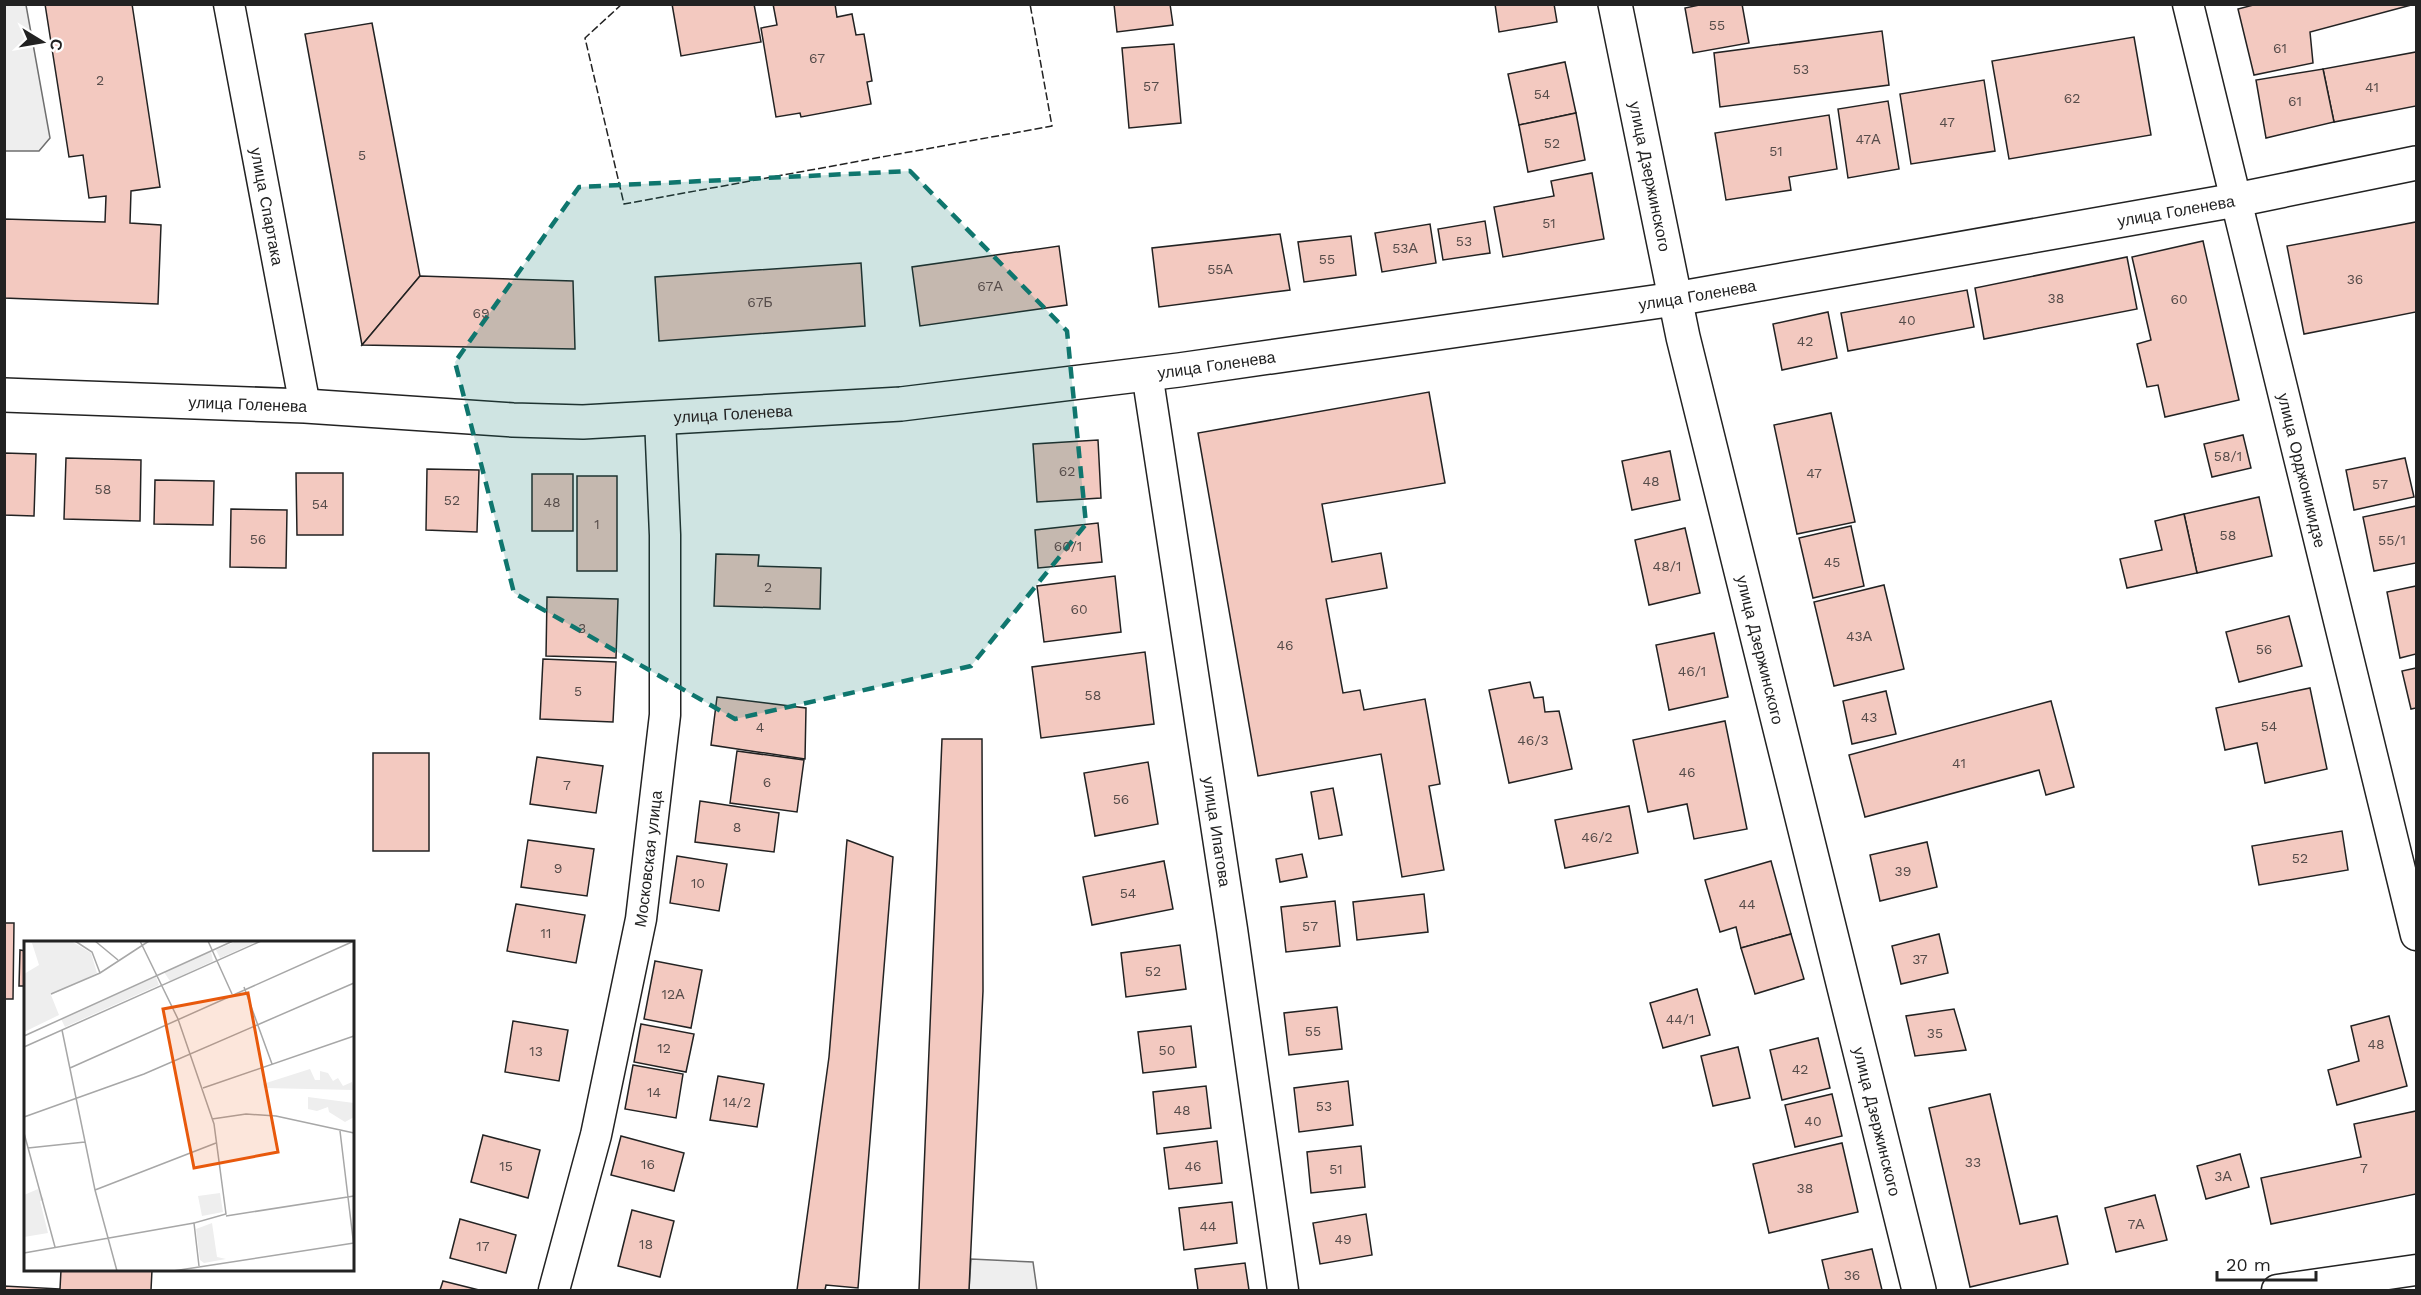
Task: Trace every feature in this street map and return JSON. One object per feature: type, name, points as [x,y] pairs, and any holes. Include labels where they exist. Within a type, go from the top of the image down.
[{"type":"main road","name":"улица Дзержинского","points":[[1616,4],[1675,299],[1918,1290]]},
{"type":"main road","name":"улица Голенева","points":[[4,395],[305,406],[513,420],[583,422],[901,404],[1147,374],[1675,299],[2237,200],[2416,163]]},
{"type":"street","name":"улица Спартака","points":[[229,4],[305,406]]},
{"type":"street","name":"улица Орджоникидзе","points":[[2188,4],[2416,935]]},
{"type":"street","name":"улица Ипатова","points":[[1147,374],[1232,929],[1283,1290]]},
{"type":"street","name":"Московская улица","points":[[554,1290],[596,1135],[641,919],[665,715],[665,535],[660,418]]},
{"type":"street","points":[[2277,1290],[2416,1270]]},
{"type":"highlighted area","points":[[910,171],[1067,331],[1086,524],[971,666],[735,719],[514,593],[455,362],[579,187]]},
{"type":"shaded area","points":[[5,4],[26,5],[50,138],[39,151],[5,151]]},
{"type":"shaded area","points":[[971,1259],[1033,1262],[1037,1290],[969,1290]]},
{"type":"building","points":[[45,4],[132,4],[160,187],[131,191],[130,223],[161,225],[158,304],[4,298],[4,219],[105,222],[106,196],[89,198],[83,155],[69,157]]},
{"type":"building","points":[[672,4],[754,4],[761,42],[681,56]]},
{"type":"building","points":[[773,4],[835,4],[837,17],[852,14],[856,35],[864,34],[872,81],[867,82],[871,104],[801,117],[800,113],[776,117],[761,28],[777,25]]},
{"type":"building","points":[[1114,4],[1170,4],[1173,25],[1117,32]]},
{"type":"building","points":[[1495,4],[1554,4],[1557,22],[1499,32]]},
{"type":"building","points":[[1704,4],[1742,4],[1749,43],[1693,53],[1685,8]]},
{"type":"building","points":[[2257,4],[2415,4],[2310,32],[2313,63],[2254,75],[2238,9]]},
{"type":"building","points":[[372,23],[420,276],[362,345],[305,34]]},
{"type":"building","points":[[1882,31],[1889,85],[1720,107],[1714,53]]},
{"type":"building","points":[[2134,37],[2151,135],[2009,159],[1992,61]]},
{"type":"building","points":[[1174,44],[1181,123],[1129,128],[1122,48]]},
{"type":"building","points":[[2416,52],[2416,106],[2334,122],[2323,69]]},
{"type":"building","points":[[1565,62],[1576,113],[1519,125],[1508,74]]},
{"type":"building","points":[[2323,69],[2334,122],[2266,138],[2256,80]]},
{"type":"building","points":[[1984,80],[1995,151],[1911,164],[1900,94]]},
{"type":"building","points":[[1888,101],[1899,169],[1848,178],[1838,109]]},
{"type":"building","points":[[1576,113],[1585,160],[1528,172],[1519,125]]},
{"type":"building","points":[[1829,115],[1837,169],[1789,177],[1791,190],[1726,200],[1715,133]]},
{"type":"building","points":[[1592,173],[1604,239],[1503,257],[1494,207],[1554,196],[1551,181]]},
{"type":"building","points":[[1485,221],[1490,253],[1443,260],[1438,229]]},
{"type":"building","points":[[2416,222],[2416,312],[2304,334],[2287,246]]},
{"type":"building","points":[[1430,224],[1436,263],[1382,272],[1375,233]]},
{"type":"building","points":[[1280,234],[1290,290],[1159,307],[1152,248]]},
{"type":"building","points":[[1351,236],[1356,275],[1304,282],[1298,242]]},
{"type":"building","points":[[2203,241],[2239,400],[2165,417],[2158,385],[2147,387],[2137,344],[2151,340],[2132,257]]},
{"type":"building","points":[[1059,246],[1067,305],[920,326],[912,267]]},
{"type":"building","points":[[2127,257],[2137,309],[1984,339],[1975,288]]},
{"type":"building","points":[[861,263],[865,326],[659,341],[655,277]]},
{"type":"building","points":[[420,276],[573,281],[575,349],[362,345]]},
{"type":"building","points":[[1967,290],[1974,327],[1848,351],[1841,313]]},
{"type":"building","points":[[1828,312],[1837,358],[1782,370],[1773,324]]},
{"type":"building","points":[[1429,392],[1445,483],[1322,504],[1332,562],[1381,553],[1387,588],[1326,599],[1343,693],[1360,690],[1364,710],[1425,699],[1440,784],[1429,786],[1444,870],[1402,877],[1381,754],[1258,776],[1198,433]]},
{"type":"building","points":[[1831,413],[1855,522],[1797,534],[1774,425]]},
{"type":"building","points":[[2243,435],[2251,468],[2212,477],[2204,444]]},
{"type":"building","points":[[1098,440],[1101,498],[1037,502],[1033,444]]},
{"type":"building","points":[[1670,451],[1680,500],[1632,510],[1622,461]]},
{"type":"building","points":[[4,453],[36,454],[34,516],[4,515]]},
{"type":"building","points":[[66,458],[141,460],[140,521],[64,519]]},
{"type":"building","points":[[2405,458],[2414,497],[2354,510],[2346,470]]},
{"type":"building","points":[[427,469],[479,470],[477,532],[426,530]]},
{"type":"building","points":[[296,473],[343,473],[343,535],[297,535]]},
{"type":"building","points":[[532,474],[573,474],[573,531],[532,531]]},
{"type":"building","points":[[577,476],[617,476],[617,571],[577,571]]},
{"type":"building","points":[[155,480],[214,481],[213,525],[154,524]]},
{"type":"building","points":[[2259,497],[2272,556],[2197,573],[2184,514]]},
{"type":"building","points":[[2416,506],[2416,563],[2374,571],[2363,517]]},
{"type":"building","points":[[231,509],[287,510],[286,568],[230,567]]},
{"type":"building","points":[[2184,514],[2197,573],[2127,588],[2120,559],[2162,550],[2155,521]]},
{"type":"building","points":[[1098,523],[1102,562],[1038,568],[1035,530]]},
{"type":"building","points":[[1851,526],[1864,586],[1813,598],[1799,538]]},
{"type":"building","points":[[1685,528],[1700,593],[1649,605],[1635,540]]},
{"type":"building","points":[[716,554],[759,555],[758,566],[821,568],[820,609],[714,606]]},
{"type":"building","points":[[1115,576],[1121,632],[1044,642],[1037,586]]},
{"type":"building","points":[[1884,585],[1904,669],[1834,686],[1814,602]]},
{"type":"building","points":[[2416,586],[2416,654],[2400,658],[2387,592]]},
{"type":"building","points":[[547,597],[618,599],[616,658],[546,656]]},
{"type":"building","points":[[2289,616],[2302,666],[2239,682],[2226,632]]},
{"type":"building","points":[[1714,633],[1728,697],[1669,710],[1656,645]]},
{"type":"building","points":[[1145,652],[1154,724],[1041,738],[1032,667]]},
{"type":"building","points":[[543,659],[616,662],[613,722],[540,719]]},
{"type":"building","points":[[2416,668],[2416,708],[2411,709],[2402,671]]},
{"type":"building","points":[[1530,682],[1534,698],[1543,697],[1545,712],[1559,711],[1572,769],[1509,783],[1489,690]]},
{"type":"building","points":[[2310,688],[2327,769],[2265,783],[2257,743],[2225,750],[2216,708]]},
{"type":"building","points":[[1886,691],[1896,734],[1852,744],[1843,701]]},
{"type":"building","points":[[717,697],[806,708],[805,759],[711,745]]},
{"type":"building","points":[[2051,701],[2074,787],[2046,795],[2039,770],[1865,817],[1849,755]]},
{"type":"building","points":[[1725,721],[1747,829],[1694,839],[1687,804],[1648,812],[1633,740]]},
{"type":"building","points":[[942,739],[982,739],[983,991],[969,1290],[919,1290]]},
{"type":"building","points":[[737,751],[804,760],[797,812],[730,803]]},
{"type":"building","points":[[373,753],[429,753],[429,851],[373,851]]},
{"type":"building","points":[[537,757],[603,766],[596,813],[530,804]]},
{"type":"building","points":[[1148,762],[1158,824],[1095,836],[1084,773]]},
{"type":"building","points":[[1333,788],[1342,835],[1319,839],[1311,792]]},
{"type":"building","points":[[700,801],[779,813],[774,852],[695,842]]},
{"type":"building","points":[[1629,806],[1638,853],[1565,868],[1555,820]]},
{"type":"building","points":[[2342,831],[2348,870],[2259,885],[2252,846]]},
{"type":"building","points":[[528,840],[594,849],[587,896],[521,887]]},
{"type":"building","points":[[847,840],[893,857],[858,1288],[826,1285],[825,1290],[797,1290],[829,1057]]},
{"type":"building","points":[[1927,842],[1937,887],[1880,901],[1870,855]]},
{"type":"building","points":[[1302,854],[1307,877],[1280,882],[1276,859]]},
{"type":"building","points":[[677,856],[727,864],[719,911],[670,903]]},
{"type":"building","points":[[1164,861],[1173,909],[1092,925],[1083,877]]},
{"type":"building","points":[[1771,861],[1791,934],[1741,948],[1736,927],[1720,932],[1705,880]]},
{"type":"building","points":[[1424,894],[1428,932],[1357,940],[1353,902]]},
{"type":"building","points":[[1335,901],[1340,946],[1286,952],[1281,907]]},
{"type":"building","points":[[516,904],[585,915],[576,963],[507,951]]},
{"type":"building","points":[[4,923],[14,923],[13,999],[4,999]]},
{"type":"building","points":[[1791,934],[1804,979],[1755,994],[1741,948]]},
{"type":"building","points":[[1939,934],[1948,973],[1901,984],[1892,946]]},
{"type":"building","points":[[1180,945],[1186,989],[1126,997],[1121,953]]},
{"type":"building","points":[[20,950],[24,951],[24,986],[19,986]]},
{"type":"building","points":[[655,961],[702,970],[691,1028],[644,1019]]},
{"type":"building","points":[[1697,989],[1710,1035],[1663,1048],[1650,1003]]},
{"type":"building","points":[[1337,1007],[1342,1049],[1289,1055],[1284,1013]]},
{"type":"building","points":[[1954,1009],[1966,1050],[1915,1056],[1906,1016]]},
{"type":"building","points":[[2389,1016],[2407,1086],[2337,1105],[2328,1070],[2359,1061],[2351,1026]]},
{"type":"building","points":[[513,1021],[568,1030],[559,1081],[505,1072]]},
{"type":"building","points":[[641,1024],[694,1034],[686,1072],[634,1062]]},
{"type":"building","points":[[1191,1026],[1196,1067],[1143,1073],[1138,1032]]},
{"type":"building","points":[[1818,1038],[1830,1088],[1782,1100],[1770,1050]]},
{"type":"building","points":[[1738,1047],[1750,1098],[1713,1106],[1701,1056]]},
{"type":"building","points":[[633,1065],[683,1074],[676,1118],[625,1109]]},
{"type":"building","points":[[718,1076],[764,1084],[757,1127],[710,1120]]},
{"type":"building","points":[[1348,1081],[1353,1125],[1299,1132],[1294,1088]]},
{"type":"building","points":[[1206,1086],[1211,1128],[1157,1134],[1153,1092]]},
{"type":"building","points":[[1832,1094],[1842,1136],[1795,1147],[1785,1105]]},
{"type":"building","points":[[1990,1094],[2020,1224],[2057,1216],[2068,1264],[1970,1287],[1929,1108]]},
{"type":"building","points":[[2416,1111],[2416,1194],[2271,1224],[2261,1178],[2361,1157],[2354,1124]]},
{"type":"building","points":[[483,1135],[540,1150],[528,1198],[471,1182]]},
{"type":"building","points":[[621,1136],[684,1153],[674,1191],[611,1175]]},
{"type":"building","points":[[1217,1141],[1222,1183],[1169,1189],[1164,1148]]},
{"type":"building","points":[[1842,1143],[1858,1212],[1769,1233],[1753,1164]]},
{"type":"building","points":[[1361,1146],[1365,1187],[1311,1193],[1307,1152]]},
{"type":"building","points":[[2240,1154],[2249,1187],[2206,1199],[2197,1166]]},
{"type":"building","points":[[2155,1195],[2167,1240],[2116,1252],[2105,1208]]},
{"type":"building","points":[[1232,1202],[1237,1243],[1184,1250],[1179,1208]]},
{"type":"building","points":[[632,1210],[674,1221],[660,1277],[618,1266]]},
{"type":"building","points":[[1366,1214],[1372,1255],[1320,1264],[1313,1223]]},
{"type":"building","points":[[460,1219],[516,1235],[506,1273],[450,1258]]},
{"type":"building","points":[[1872,1249],[1882,1290],[1829,1290],[1822,1260]]},
{"type":"building","points":[[1245,1263],[1249,1290],[1198,1290],[1195,1269]]},
{"type":"building","points":[[61,1271],[152,1271],[151,1290],[4,1290],[4,1286],[60,1289]]},
{"type":"building","points":[[443,1281],[479,1290],[440,1290]]},
{"type":"fence","points":[[622,4],[585,38],[624,204],[1052,126],[1030,4]]}]
